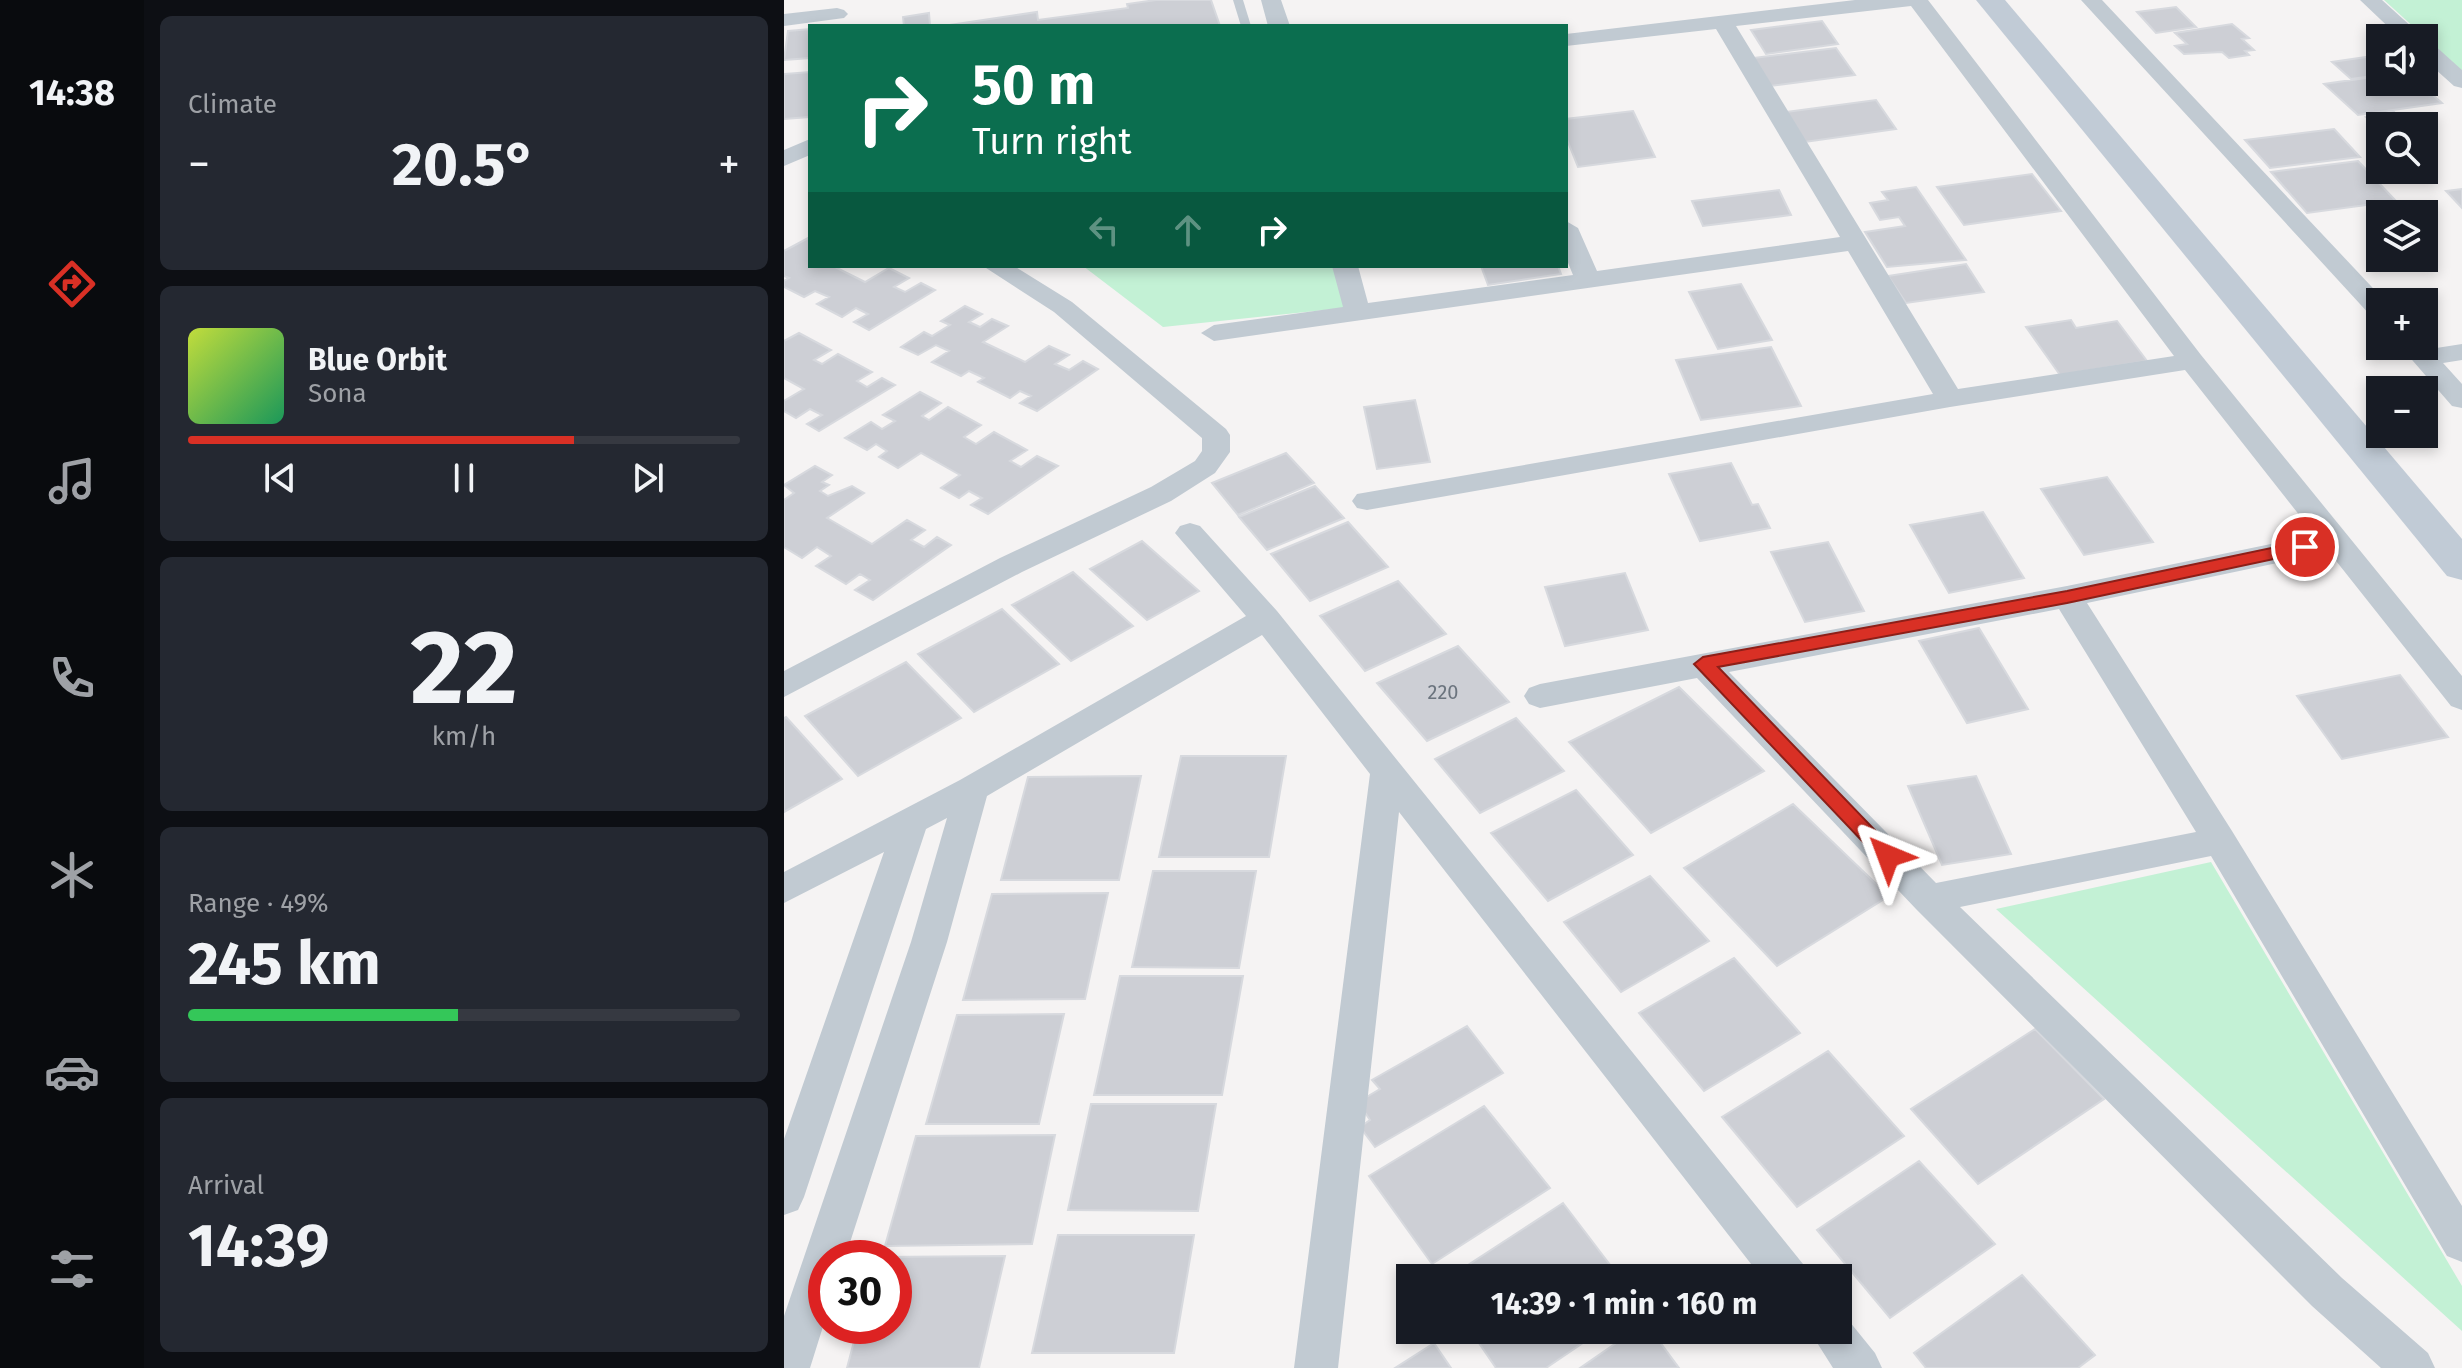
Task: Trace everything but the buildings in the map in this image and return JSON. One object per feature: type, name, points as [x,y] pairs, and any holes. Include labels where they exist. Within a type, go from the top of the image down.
[{"type":"main road","points":[[1990,0],[2462,566]]},
{"type":"main road","points":[[2015,0],[2366,407]]},
{"type":"main road","points":[[2401,448],[2462,518]]},
{"type":"street","points":[[1271,0],[1278,24]]},
{"type":"street","points":[[1568,40],[1909,0]]},
{"type":"street","points":[[1917,0],[2192,361],[2462,698]]},
{"type":"street","points":[[2091,0],[2366,296]]},
{"type":"street","points":[[2370,0],[2397,24]]},
{"type":"street","points":[[784,20],[842,13]]},
{"type":"street","points":[[1723,22],[1950,399]]},
{"type":"street","points":[[2438,60],[2462,81]]},
{"type":"street","points":[[784,159],[808,147]]},
{"type":"street","points":[[1568,233],[1588,281]]},
{"type":"street","points":[[1214,333],[1857,242]]},
{"type":"street","points":[[784,685],[1011,565],[1161,494],[1205,467],[1216,452],[1216,435],[1063,307],[999,268]]},
{"type":"street","points":[[1346,268],[1358,314]]},
{"type":"street","points":[[2438,352],[2462,352]]},
{"type":"street","points":[[2425,360],[2462,400]]},
{"type":"street","points":[[1367,501],[1950,399],[2192,361]]},
{"type":"street","points":[[1190,533],[1266,619],[1777,1264]]},
{"type":"street","points":[[1540,696],[2067,597],[2334,541]]},
{"type":"street","points":[[2067,597],[2220,841],[2462,1243]]},
{"type":"street","points":[[784,889],[972,789],[1266,619]]},
{"type":"street","points":[[1703,664],[1929,899],[2327,1292],[2413,1368]]},
{"type":"street","points":[[1316,1368],[1387,773]]},
{"type":"street","points":[[788,1368],[929,942],[972,789]]},
{"type":"street","points":[[784,1197],[913,818]]},
{"type":"street","points":[[1929,899],[2220,841]]},
{"type":"street","points":[[1841,1344],[1860,1368]]},
{"type":"lane","points":[[1238,0],[1245,24]]},
{"type":"green space","points":[[2384,0],[2462,0],[2462,71],[2438,49],[2438,24],[2410,24]]},
{"type":"green space","points":[[1086,268],[1334,268],[1344,308],[1163,327]]},
{"type":"green space","points":[[2211,862],[2462,1286],[2462,1331],[1996,909]]},
{"type":"route","points":[[1888,856],[1703,664],[2067,597],[2305,547]]}]
